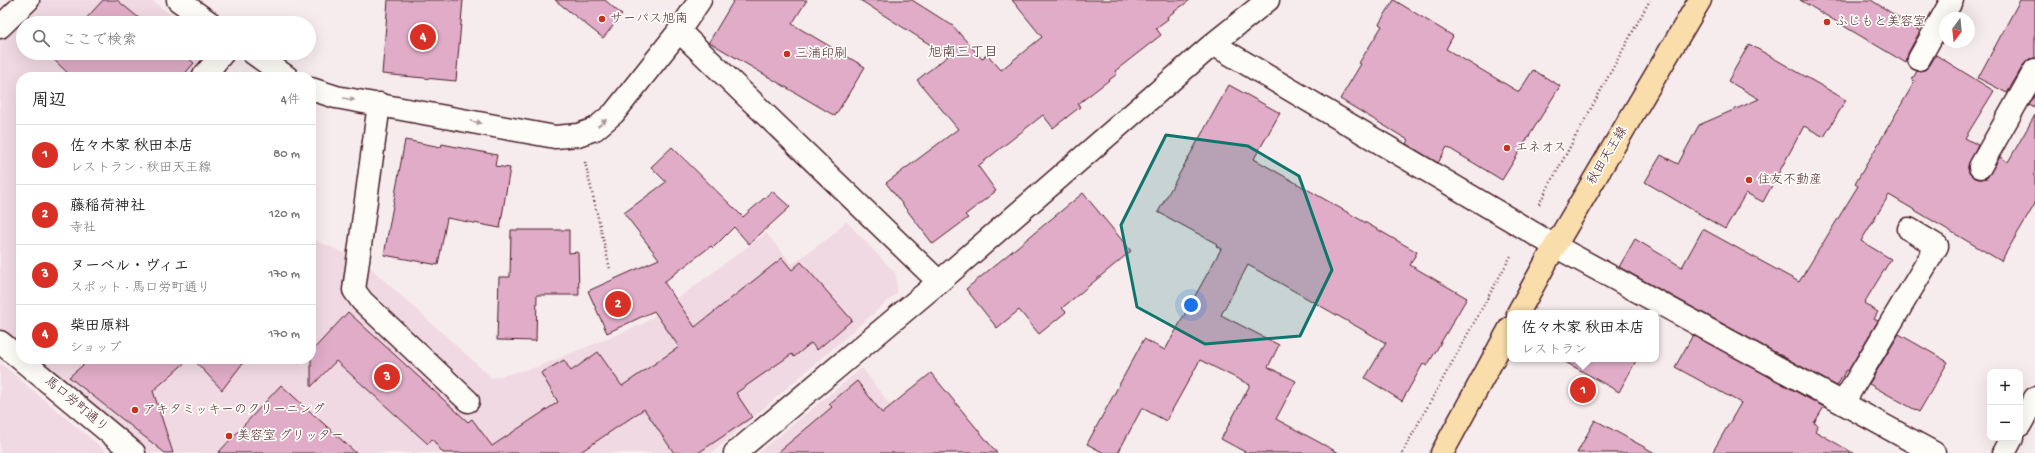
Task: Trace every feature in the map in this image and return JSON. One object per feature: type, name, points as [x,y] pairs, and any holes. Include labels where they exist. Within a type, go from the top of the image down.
[{"type":"main road","name":"秋田天王線","points":[[1520,310],[1555,246],[1700,0]]},
{"type":"main road","points":[[1442,453],[1507,334]]},
{"type":"street","points":[[0,28],[28,0]]},
{"type":"street","points":[[178,0],[200,16]]},
{"type":"street","points":[[316,91],[336,97],[555,137],[578,135],[595,129],[614,113],[679,31],[700,0]]},
{"type":"street","points":[[735,453],[939,282],[1213,44],[1268,0]]},
{"type":"street","points":[[1919,59],[1952,0]]},
{"type":"street","points":[[679,31],[939,282]]},
{"type":"street","points":[[1213,44],[1555,246],[1843,403],[1920,450]]},
{"type":"street","points":[[207,72],[217,60]]},
{"type":"street","points":[[263,60],[280,72]]},
{"type":"street","points":[[1980,168],[2035,70]]},
{"type":"street","points":[[380,104],[354,290],[362,301],[468,401]]},
{"type":"street","points":[[1843,403],[1937,246],[1909,229]]},
{"type":"street","name":"馬口労町通り","points":[[0,342],[16,355]]},
{"type":"street","name":"馬口労町通り","points":[[27,364],[134,453]]},
{"type":"street","points":[[2023,420],[2035,398]]},
{"type":"street","points":[[2004,453],[2010,441]]},
{"type":"path","points":[[578,135],[610,269]]},
{"type":"highlighted area","points":[[1166,135],[1248,146],[1299,176],[1332,270],[1300,336],[1205,344],[1137,307],[1121,225]]},
{"type":"shaded area","points":[[36,0],[151,0],[173,16],[20,16]]},
{"type":"shaded area","points":[[16,20],[16,60],[220,60],[216,72],[16,72],[16,344],[0,330],[0,36]]},
{"type":"shaded area","points":[[846,221],[896,274],[897,293],[712,453],[148,453],[68,390],[39,364],[316,364],[316,240],[364,262],[492,378],[537,367],[643,324],[766,233],[792,264],[833,235]]},
{"type":"shaded area","points":[[0,363],[108,453],[0,453]]},
{"type":"shaded area","points":[[862,368],[927,453],[758,453]]},
{"type":"building","points":[[103,0],[117,0],[136,16],[88,16]]},
{"type":"building","points":[[388,0],[463,0],[456,81],[382,74]]},
{"type":"building","name":"サーパス旭南","points":[[555,0],[605,0],[622,15],[603,38]]},
{"type":"building","name":"三浦印刷","points":[[734,0],[807,0],[792,24],[865,67],[835,116],[709,42]]},
{"type":"building","points":[[860,0],[912,0],[953,26],[982,59],[987,54],[1001,70],[1042,37],[1012,0],[1190,0],[1167,17],[1168,19],[1156,28],[1161,35],[1115,71],[1117,74],[1078,104],[1080,107],[1053,128],[1043,115],[978,166],[996,191],[965,215],[968,218],[933,244],[886,183],[958,129],[917,80],[948,56]]},
{"type":"building","points":[[1394,0],[1453,36],[1446,49],[1519,92],[1533,70],[1560,86],[1502,180],[1447,147],[1438,163],[1406,144],[1408,140],[1340,99],[1361,64],[1359,63],[1382,26],[1379,24]]},
{"type":"building","points":[[1800,0],[1871,0],[1920,31],[1908,53],[1906,63]]},
{"type":"building","points":[[2020,0],[2035,0],[2035,58],[2029,59],[2024,64],[2007,93],[1978,78]]},
{"type":"building","points":[[1749,44],[1846,100],[1824,137],[1804,126],[1763,202],[1746,193],[1725,229],[1645,182],[1661,155],[1678,164],[1699,125],[1759,99],[1728,81]]},
{"type":"building","points":[[1936,55],[1994,91],[1965,138],[1978,145],[1968,167],[1969,173],[1974,178],[1987,178],[2000,157],[2008,162],[2035,115],[2035,204],[2001,261],[1889,195],[1861,241],[1891,259],[1864,303],[1878,312],[1874,319],[1878,321],[1848,371],[1846,370],[1837,386],[1619,267],[1635,239],[1682,267],[1703,229],[1799,282],[1858,186],[1855,184],[1915,81],[1912,80],[1917,71],[1925,70]]},
{"type":"building","points":[[54,60],[190,60],[194,63],[186,72],[67,72]]},
{"type":"building","points":[[1229,85],[1280,113],[1254,159],[1417,252],[1410,265],[1467,298],[1427,366],[1423,364],[1402,401],[1365,378],[1386,343],[1248,265],[1221,315],[1279,345],[1268,367],[1296,381],[1276,419],[1339,453],[1247,453],[1221,439],[1250,385],[1200,360],[1166,421],[1142,408],[1118,453],[1104,453],[1087,444],[1144,339],[1165,350],[1221,249],[1216,246],[1217,244],[1158,212]]},
{"type":"building","points":[[2035,95],[2035,108],[2029,105]]},
{"type":"building","points":[[405,140],[441,147],[442,144],[497,155],[495,166],[510,168],[500,228],[447,218],[438,265],[384,255]]},
{"type":"building","points":[[672,147],[743,217],[772,191],[790,207],[749,244],[734,227],[713,248],[711,246],[664,282],[695,327],[782,258],[792,270],[801,262],[852,320],[817,350],[811,343],[794,357],[792,354],[736,393],[752,417],[698,453],[674,453],[644,409],[579,453],[443,453],[432,439],[428,444],[336,361],[311,387],[311,364],[316,364],[316,347],[348,312],[468,422],[472,419],[492,446],[558,402],[541,373],[564,360],[571,371],[598,352],[622,386],[679,347],[654,311],[607,333],[588,291],[659,259],[624,213],[666,182],[651,167]]},
{"type":"building","points":[[1083,193],[1131,251],[1062,308],[1066,312],[1039,334],[1019,310],[997,328],[966,289]]},
{"type":"building","points":[[511,230],[569,230],[569,253],[578,252],[579,295],[537,295],[536,341],[497,340],[499,277],[510,277]]},
{"type":"building","points":[[1899,334],[1948,362],[1919,412],[1869,384]]},
{"type":"building","points":[[1693,335],[1824,407],[1814,423],[1818,425],[1815,431],[1853,453],[1712,453],[1741,403],[1675,367]]},
{"type":"building","points":[[1565,362],[1635,362],[1619,392]]},
{"type":"building","name":"アキタミッキーのクリーニング","points":[[84,364],[183,364],[153,391],[173,453],[165,453],[69,377]]},
{"type":"building","points":[[198,364],[242,364],[222,390]]},
{"type":"building","points":[[931,373],[997,453],[777,453],[832,407],[829,404],[857,381],[882,413]]},
{"type":"building","points":[[281,385],[356,453],[218,453]]},
{"type":"building","points":[[1595,420],[1655,453],[1577,453]]},
{"type":"place","name":"サーパス旭南","points":[[602,19]]},
{"type":"place","name":"ふじもと美容室","points":[[1827,22]]},
{"type":"place","name":"柴田原料","points":[[423,37]]},
{"type":"place","name":"三浦印刷","points":[[787,54]]},
{"type":"place","name":"エネオス","points":[[1507,148]]},
{"type":"place","name":"住友不動産","points":[[1749,180]]},
{"type":"place","name":"藤稲荷神社","points":[[618,304]]},
{"type":"place","name":"ヌーベル・ヴィエ","points":[[387,377]]},
{"type":"place","name":"佐々木家 秋田本店","points":[[1583,390]]},
{"type":"place","name":"アキタミッキーのクリーニング","points":[[135,410]]},
{"type":"place","name":"美容室 グリッター","points":[[229,436]]},
{"type":"district","name":"旭南三丁目","points":[[963,53]]}]
